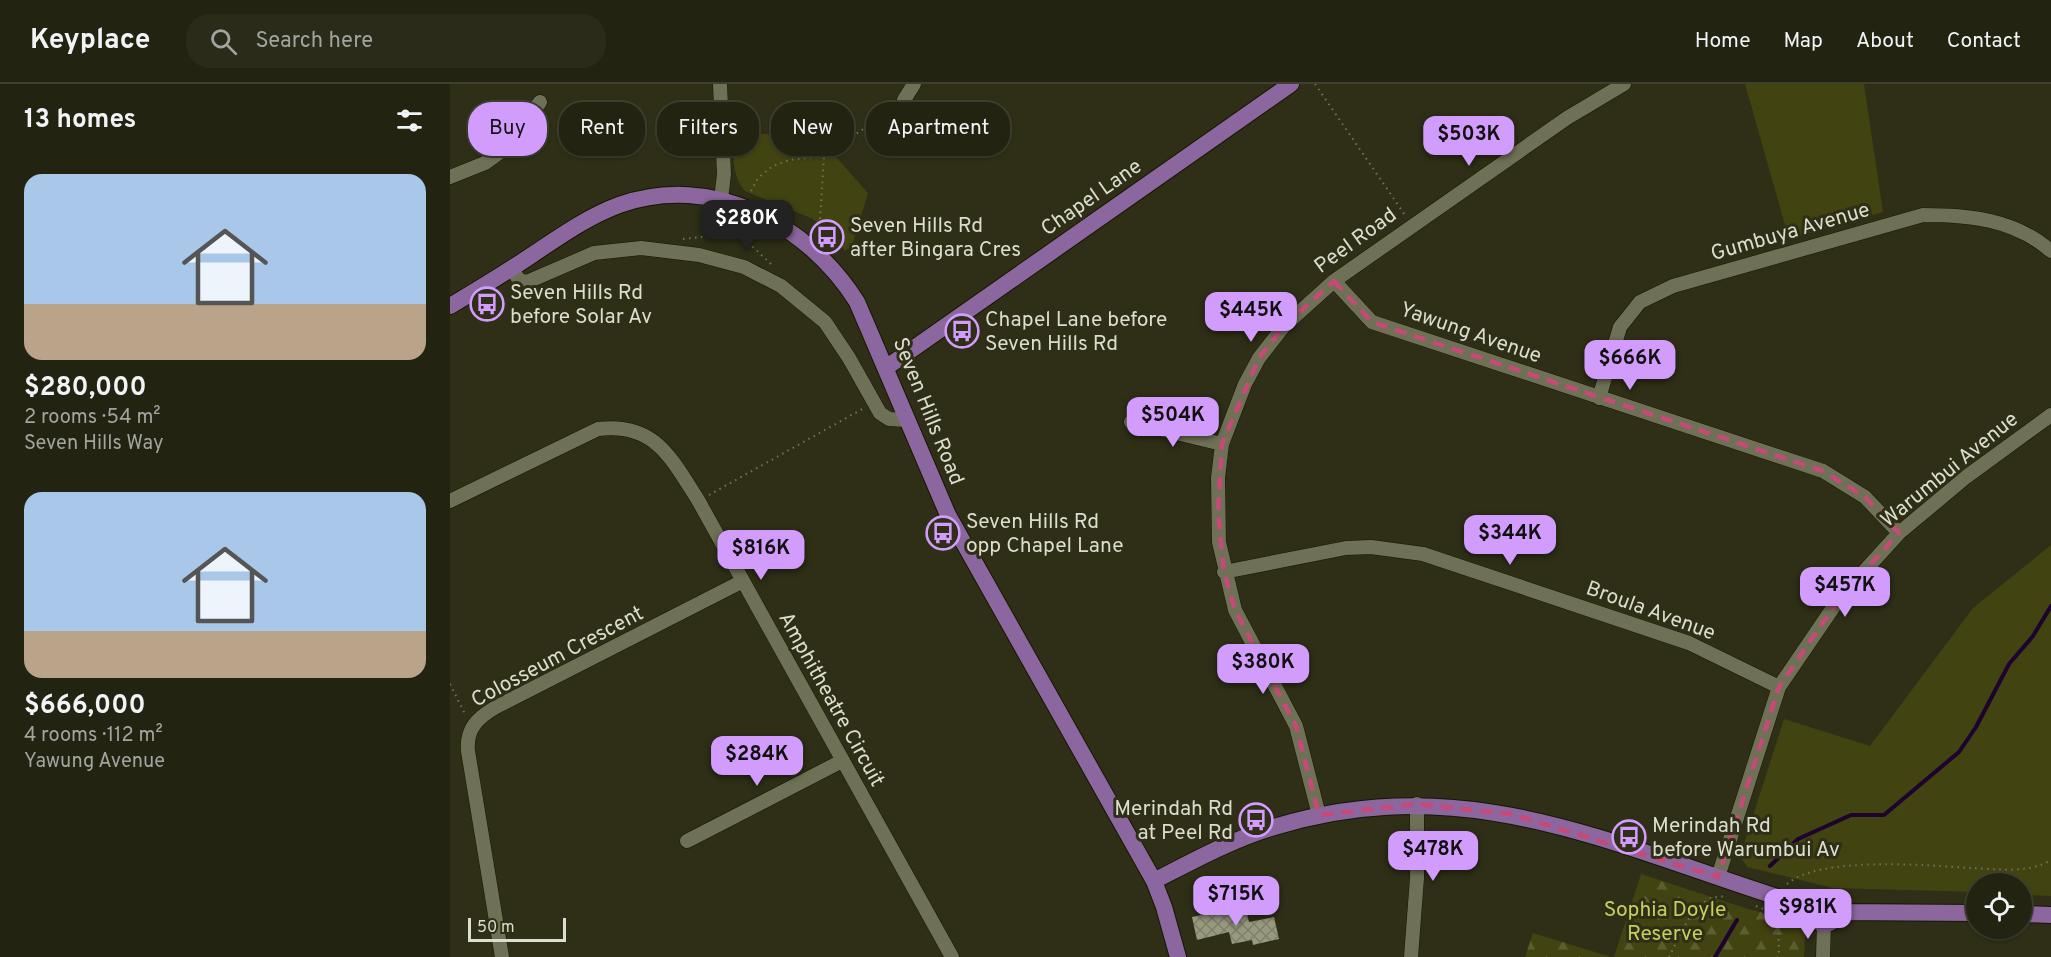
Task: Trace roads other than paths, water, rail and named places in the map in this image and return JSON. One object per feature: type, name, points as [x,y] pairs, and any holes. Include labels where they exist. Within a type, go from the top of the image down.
[{"type":"main road","name":"Chapel Lane","points":[[887,367],[1291,84]]},
{"type":"main road","name":"Seven Hills Road","points":[[450,306],[573,228],[625,203],[667,195],[722,200],[779,223],[799,236],[831,264],[857,302],[887,367],[907,420],[948,514],[1154,881],[1178,957]]},
{"type":"main road","points":[[1154,881],[1223,846],[1274,827],[1319,815],[1375,806],[1417,804],[1462,807],[1538,820],[1812,908]]},
{"type":"main road","points":[[1825,897],[1833,900],[1838,912],[1832,922],[1824,924],[1813,917],[1812,908],[1816,900],[1825,897]]},
{"type":"main road","points":[[1838,912],[1966,913]]},
{"type":"main road","points":[[2032,914],[2051,915]]},
{"type":"street","points":[[720,84],[724,174],[722,200]]},
{"type":"street","points":[[904,100],[914,84]]},
{"type":"street","name":"Peel Road","points":[[1319,815],[1296,726],[1235,610],[1224,572],[1218,513],[1222,444],[1245,384],[1259,358],[1284,326],[1334,281],[1567,118],[1624,84]]},
{"type":"street","points":[[450,177],[485,163],[495,156]]},
{"type":"street","name":"Gumbuya Avenue","points":[[1599,398],[1620,327],[1640,302],[1672,286],[1923,215],[1966,215],[2006,224],[2051,251]]},
{"type":"street","points":[[512,268],[519,280],[527,282],[594,253],[640,248],[699,255],[744,267],[781,286],[825,322],[849,358],[880,413],[889,419],[907,420]]},
{"type":"street","name":"Yawung Avenue","points":[[1334,281],[1372,322],[1824,471],[1864,497],[1899,533]]},
{"type":"street","name":"Warumbui Avenue","points":[[1718,877],[1779,687],[1839,599],[1899,533],[1966,477],[2051,415]]},
{"type":"street","points":[[1131,422],[1222,444]]},
{"type":"street","name":"Amphitheatre Circuit","points":[[450,501],[582,434],[611,428],[638,432],[661,446],[698,500],[952,957]]},
{"type":"street","name":"Broula Avenue","points":[[1224,572],[1346,548],[1371,547],[1423,554],[1689,643],[1779,687]]},
{"type":"street","name":"Colosseum Crescent","points":[[502,957],[468,751],[467,741],[472,727],[496,707],[743,581]]},
{"type":"street","points":[[687,840],[842,761]]},
{"type":"street","points":[[1411,957],[1417,878],[1417,804]]},
{"type":"street","points":[[1823,957],[1824,924]]},
{"type":"waterway","points":[[1770,866],[1798,839],[1851,815],[1884,815],[1959,752],[1976,727],[2009,664],[2033,636],[2051,606]]},
{"type":"waterway","points":[[1715,957],[1737,920]]},
{"type":"place","name":"Seven Hills Rd after Bingara Cres","points":[[827,237]]},
{"type":"place","name":"Seven Hills Rd before Solar Av","points":[[487,304]]},
{"type":"place","name":"Chapel Lane before Seven Hills Rd","points":[[962,331]]},
{"type":"place","name":"Seven Hills Rd opp Chapel Lane","points":[[943,533]]},
{"type":"place","name":"Merindah Rd at Peel Rd","points":[[1256,820]]},
{"type":"place","name":"Merindah Rd before Warumbui Av","points":[[1629,837]]},
{"type":"park label","name":"Sophia Doyle Reserve","points":[[1665,921]]}]
